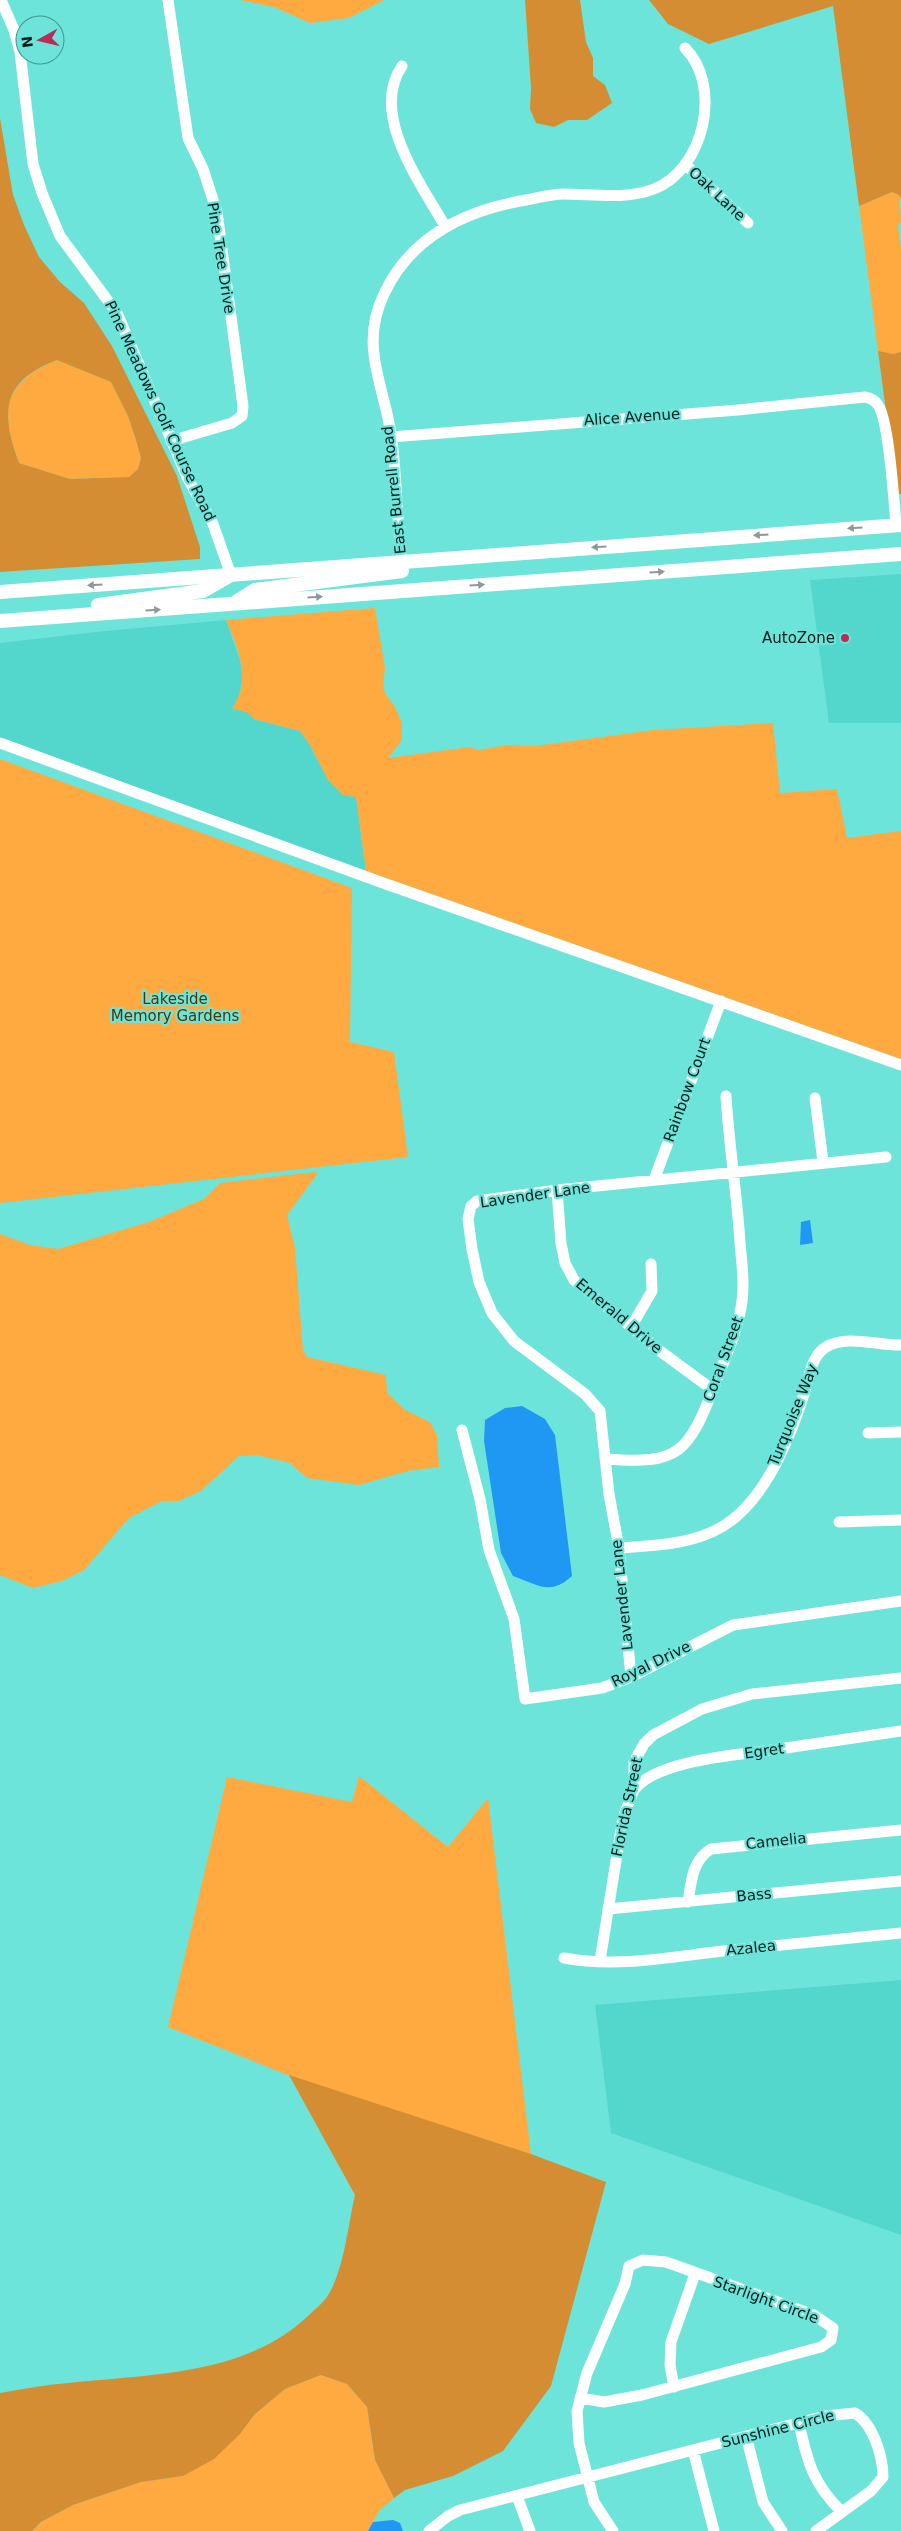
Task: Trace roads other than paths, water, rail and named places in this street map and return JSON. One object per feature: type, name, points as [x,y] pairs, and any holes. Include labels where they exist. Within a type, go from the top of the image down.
[{"type":"main road","points":[[0,592],[899,525]]},
{"type":"main road","points":[[0,621],[901,553]]},
{"type":"main road","points":[[234,604],[255,590],[454,565],[474,557]]},
{"type":"main road","points":[[63,616],[78,608],[203,591],[231,575]]},
{"type":"street","name":"Pine Meadows Golf Course Road","points":[[1,0],[14,30],[20,52],[33,164],[52,219],[69,250],[108,298],[117,313],[171,441],[213,524],[231,575]]},
{"type":"street","name":"Pine Tree Drive","points":[[168,0],[188,138],[202,169],[217,212],[242,406],[242,416],[232,422],[171,441]]},
{"type":"street","name":"East Burrell Road","points":[[402,562],[391,436],[372,353],[376,321],[383,296],[402,263],[424,240],[445,226],[475,213],[508,203],[560,194],[612,195],[652,190],[674,177],[685,164],[699,135],[705,102],[700,68],[685,48]]},
{"type":"street","points":[[402,66],[391,91],[397,136],[404,154],[445,226]]},
{"type":"street","name":"Oak Lane","points":[[685,164],[748,224]]},
{"type":"street","name":"Alice Avenue","points":[[391,436],[738,410],[850,397],[873,399],[881,410],[899,525]]},
{"type":"street","points":[[0,743],[296,852],[901,1065]]},
{"type":"street","name":"Rainbow Court","points":[[654,1180],[721,1001]]},
{"type":"street","name":"Coral Street","points":[[606,1459],[643,1461],[661,1458],[682,1448],[703,1415],[735,1332],[741,1307],[741,1256],[726,1096]]},
{"type":"street","points":[[815,1098],[823,1162]]},
{"type":"street","name":"Lavender Lane","points":[[631,1677],[619,1548],[609,1494],[602,1419],[597,1406],[521,1346],[501,1327],[483,1294],[472,1249],[468,1212],[476,1202],[556,1190],[886,1157]]},
{"type":"street","name":"Emerald Drive","points":[[556,1190],[561,1244],[569,1272],[574,1280],[713,1390]]},
{"type":"street","points":[[631,1327],[652,1291],[651,1264]]},
{"type":"street","name":"Turquoise Way","points":[[619,1548],[676,1543],[700,1537],[724,1526],[750,1503],[774,1467],[801,1402],[814,1360],[820,1352],[835,1343],[845,1341],[901,1345]]},
{"type":"street","name":"Royal Drive","points":[[462,1430],[478,1490],[489,1550],[514,1618],[525,1700],[602,1688],[631,1677],[733,1625],[901,1601]]},
{"type":"street","points":[[868,1434],[901,1432]]},
{"type":"street","points":[[840,1522],[901,1520]]},
{"type":"street","name":"Florida Street","points":[[600,1962],[622,1817],[634,1790],[632,1778],[634,1762],[644,1744],[653,1735],[702,1709],[769,1690],[901,1678]]},
{"type":"street","name":"Egret","points":[[634,1790],[646,1778],[678,1765],[716,1757],[901,1731]]},
{"type":"street","name":"Camelia","points":[[688,1902],[696,1866],[704,1853],[711,1849],[901,1830]]},
{"type":"street","name":"Bass","points":[[608,1908],[901,1881]]},
{"type":"street","name":"Azalea","points":[[564,1958],[600,1962],[660,1960],[901,1933]]},
{"type":"street","name":"Starlight Circle","points":[[580,2398],[604,2402],[674,2387],[821,2347],[831,2340],[834,2334],[830,2324],[814,2315],[655,2260],[643,2260],[630,2266],[625,2284],[594,2354],[580,2398],[577,2424],[587,2478],[597,2508],[612,2531]]},
{"type":"street","points":[[674,2387],[670,2365],[671,2342],[695,2274]]},
{"type":"street","name":"Sunshine Circle","points":[[431,2530],[448,2516],[460,2510],[746,2436],[850,2412],[859,2416],[870,2430],[881,2457],[883,2477],[871,2491],[816,2531]]},
{"type":"street","points":[[799,2423],[805,2454],[814,2478],[825,2495],[842,2512]]},
{"type":"street","points":[[746,2436],[763,2502],[782,2531]]},
{"type":"street","points":[[693,2450],[714,2531]]},
{"type":"street","points":[[518,2496],[530,2531]]},
{"type":"place","name":"AutoZone","points":[[845,638]]},
{"type":"park label","name":"Lakeside Memory Gardens","points":[[175,1008]]}]
